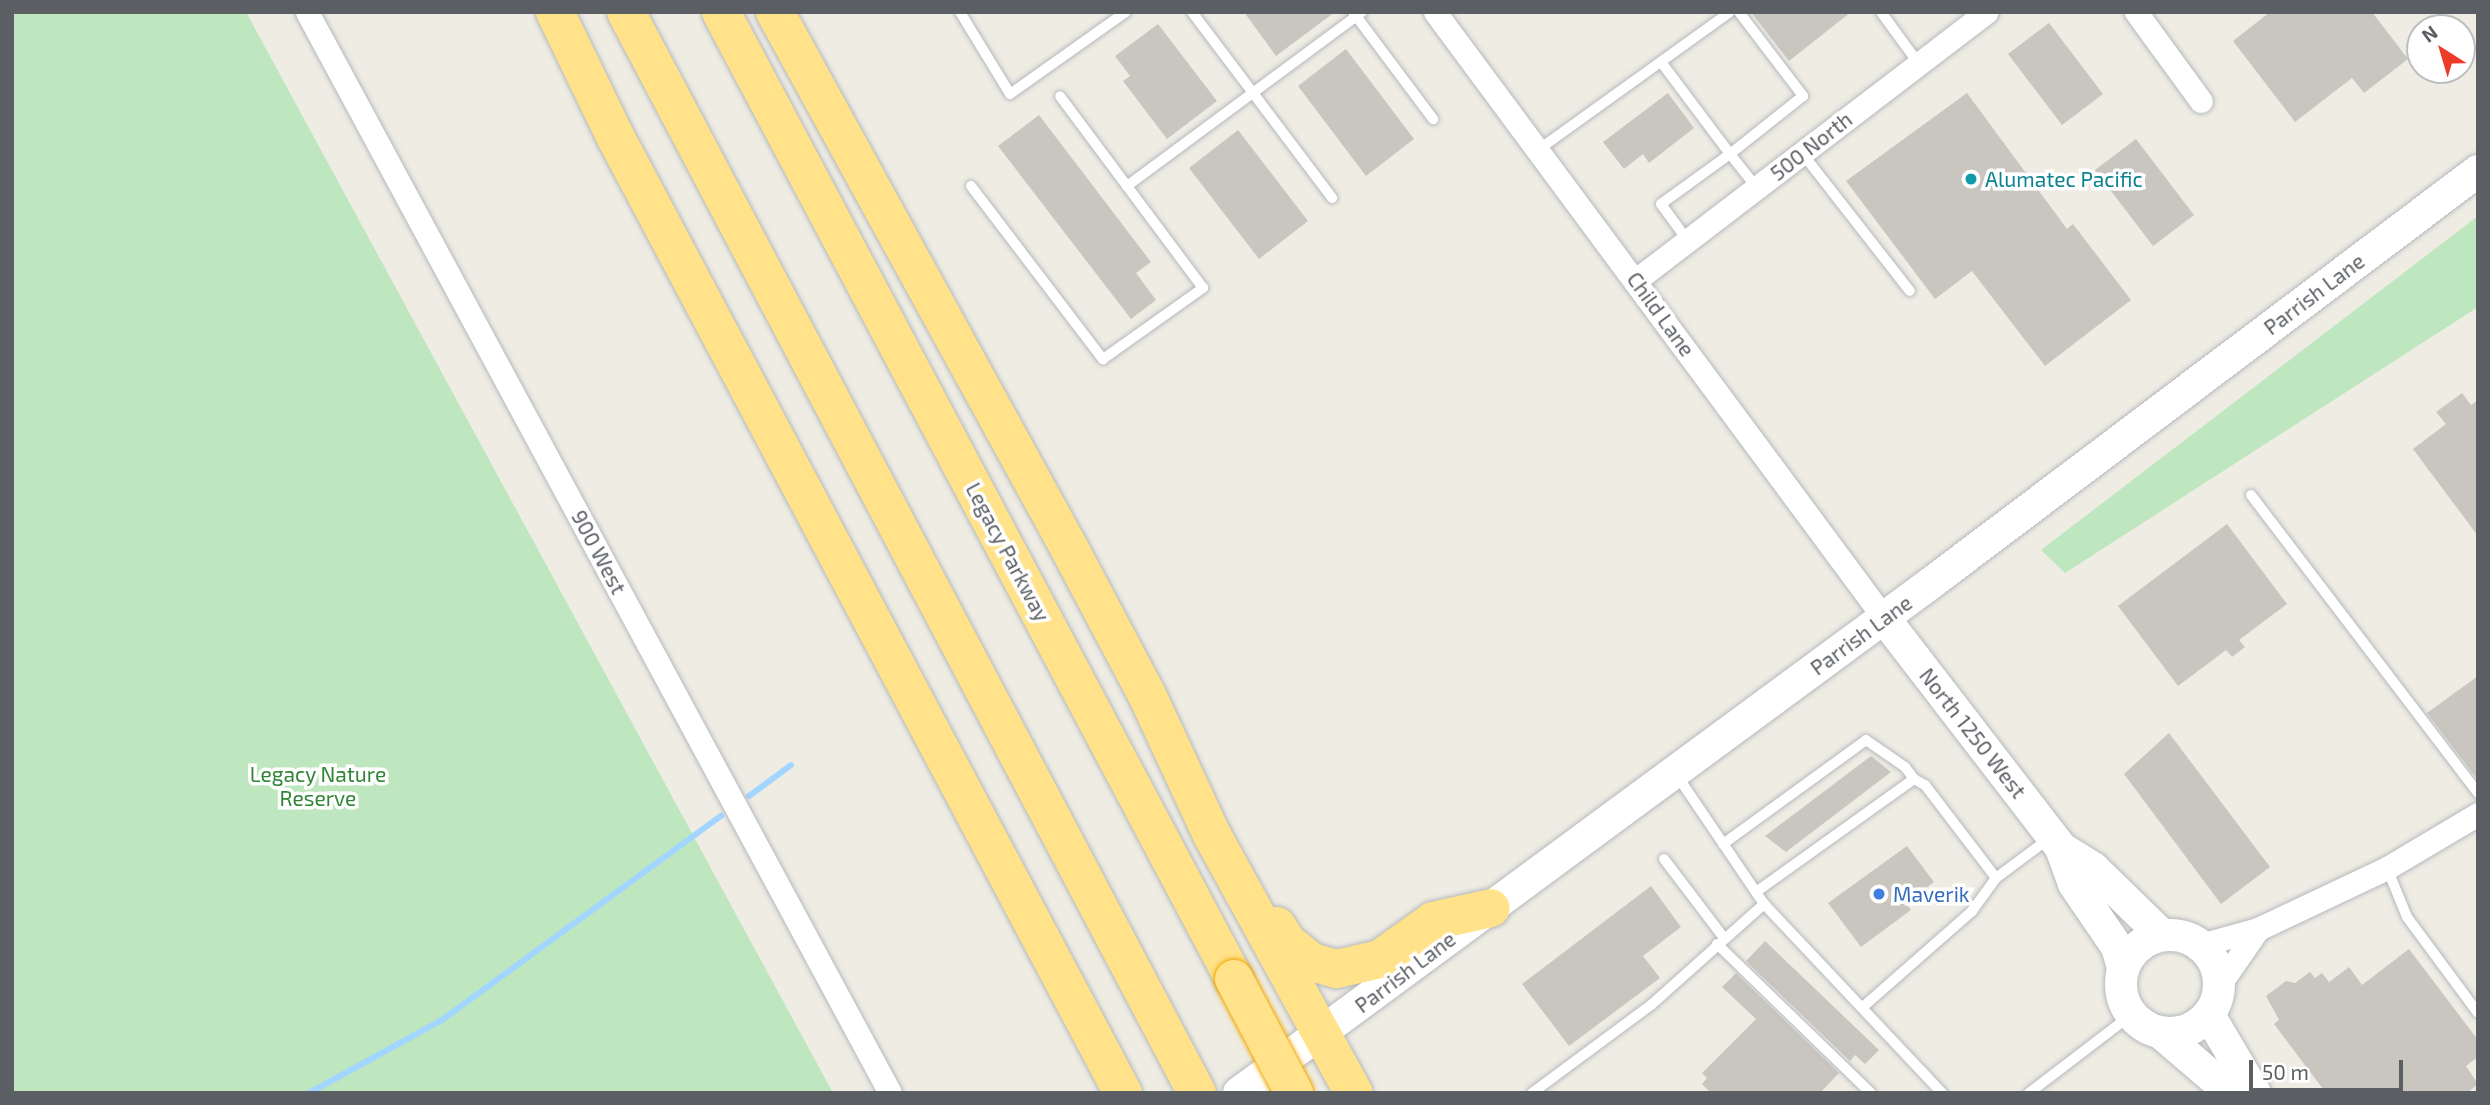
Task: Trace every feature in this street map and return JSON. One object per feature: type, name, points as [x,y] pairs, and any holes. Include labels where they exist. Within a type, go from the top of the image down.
[{"type":"highway","points":[[555,12],[617,138],[1123,1093]]},
{"type":"highway","points":[[626,12],[1197,1093]]},
{"type":"highway","name":"Legacy Parkway","points":[[721,12],[1294,1093]]},
{"type":"highway","points":[[775,12],[1147,695],[1287,942],[1312,962],[1337,969],[1362,965],[1380,959],[1433,921],[1491,908]]},
{"type":"highway","points":[[1147,695],[1212,835],[1354,1093]]},
{"type":"highway","points":[[1282,961],[1307,979],[1345,987],[1421,960]]},
{"type":"main road","name":"Parrish Lane","points":[[1240,1093],[1884,618],[2478,171]]},
{"type":"main road","name":"North 1250 West","points":[[1884,618],[2057,842],[2074,884],[2117,947],[2123,968]]},
{"type":"main road","name":"North 1250 West","points":[[2057,842],[2093,868],[2162,935]]},
{"type":"main road","points":[[2161,1033],[2189,1030],[2209,1015],[2220,984],[2209,953],[2200,944],[2182,936],[2162,935],[2137,947],[2123,968],[2120,983],[2131,1015],[2161,1033],[2231,1093]]},
{"type":"main road","points":[[2209,1015],[2255,1093]]},
{"type":"street","name":"900 West","points":[[307,12],[890,1093]]},
{"type":"street","name":"Child Lane","points":[[1435,12],[1884,618]]},
{"type":"street","name":"500 North","points":[[1636,280],[1986,12]]},
{"type":"street","points":[[2136,12],[2201,101]]},
{"type":"street","points":[[2200,944],[2258,929],[2388,868],[2478,814]]},
{"type":"street","points":[[2220,984],[2258,929]]},
{"type":"lane","points":[[960,12],[1010,94],[1126,12]]},
{"type":"lane","points":[[1192,12],[1332,198]]},
{"type":"lane","points":[[1538,150],[1730,12]]},
{"type":"lane","points":[[1688,241],[1661,204],[1803,96],[1739,12]]},
{"type":"lane","points":[[1881,12],[1919,64]]},
{"type":"lane","points":[[1127,186],[1357,14],[1433,119]]},
{"type":"lane","points":[[1661,62],[1758,188]]},
{"type":"lane","points":[[971,186],[1103,359],[1203,288],[1059,96]]},
{"type":"lane","points":[[1802,153],[1910,291]]},
{"type":"lane","points":[[2250,495],[2478,793]]},
{"type":"lane","points":[[1723,845],[1866,740],[1905,767],[1914,779],[1925,785],[1996,878]]},
{"type":"lane","points":[[1674,772],[1764,904],[1864,1006],[1942,1093]]},
{"type":"lane","points":[[1756,892],[1914,779]]},
{"type":"lane","points":[[1864,1006],[1972,911],[1996,878],[2057,842]]},
{"type":"lane","points":[[1664,859],[1721,941],[1871,1093]]},
{"type":"lane","points":[[2388,868],[2407,917],[2478,1013]]},
{"type":"lane","points":[[1532,1093],[1651,1005],[1764,904]]},
{"type":"lane","points":[[2029,1093],[2131,1015]]},
{"type":"green space","name":"Legacy Nature Reserve","points":[[12,12],[246,12],[833,1093],[12,1093]]},
{"type":"green space","points":[[2478,216],[2478,307],[2065,573],[2041,550]]},
{"type":"building","points":[[1244,12],[1335,12],[1276,56]]},
{"type":"building","points":[[1751,12],[1851,12],[1789,61]]},
{"type":"building","points":[[2270,12],[2372,12],[2406,56],[2406,61],[2364,93],[2352,78],[2295,122],[2233,41]]},
{"type":"building","points":[[2049,23],[2103,94],[2062,125],[2008,54]]},
{"type":"building","points":[[1158,24],[1217,101],[1167,139],[1123,81],[1130,76],[1115,56]]},
{"type":"building","points":[[1346,49],[1414,139],[1366,176],[1298,86]]},
{"type":"building","points":[[1668,93],[1694,128],[1649,163],[1643,154],[1624,169],[1603,142]]},
{"type":"building","points":[[1967,93],[2067,229],[2073,224],[2131,300],[2045,366],[1972,271],[1935,299],[1846,181]]},
{"type":"building","points":[[1039,115],[1151,262],[1136,273],[1156,300],[1131,319],[998,146]]},
{"type":"building","points":[[1238,130],[1308,221],[1259,259],[1189,168]]},
{"type":"building","points":[[2136,139],[2194,215],[2153,246],[2095,170]]},
{"type":"building","points":[[2462,393],[2471,405],[2478,400],[2478,536],[2413,449],[2446,424],[2436,412]]},
{"type":"building","points":[[2227,524],[2287,604],[2239,640],[2245,647],[2232,657],[2226,650],[2178,686],[2118,606]]},
{"type":"building","points":[[2478,676],[2478,780],[2427,713]]},
{"type":"building","points":[[2169,733],[2270,867],[2221,904],[2124,774]]},
{"type":"building","points":[[1871,756],[1891,772],[1786,852],[1765,836]]},
{"type":"building","name":"Maverik","points":[[1907,846],[1934,882],[1906,904],[1911,910],[1861,947],[1828,903]]},
{"type":"building","points":[[1651,886],[1681,927],[1643,956],[1660,978],[1569,1046],[1522,984]]},
{"type":"building","points":[[1765,941],[1879,1050],[1865,1064],[1855,1055],[1850,1061],[1746,961]]},
{"type":"building","points":[[2409,949],[2478,1040],[2478,1057],[2466,1066],[2478,1084],[2467,1093],[2326,1093],[2274,1024],[2279,1020],[2266,996],[2286,981],[2295,983],[2310,972],[2315,978],[2322,973],[2329,982],[2349,967],[2362,985]]},
{"type":"building","points":[[1736,973],[1839,1073],[1820,1093],[1711,1093],[1702,1084],[1707,1078],[1702,1073],[1756,1019],[1722,987]]},
{"type":"waterway","points":[[749,796],[791,765]]},
{"type":"waterway","points":[[309,1093],[442,1020],[721,816]]},
{"type":"place","name":"Alumatec Pacific","points":[[1971,179]]},
{"type":"place","name":"Maverik","points":[[1879,894]]}]
